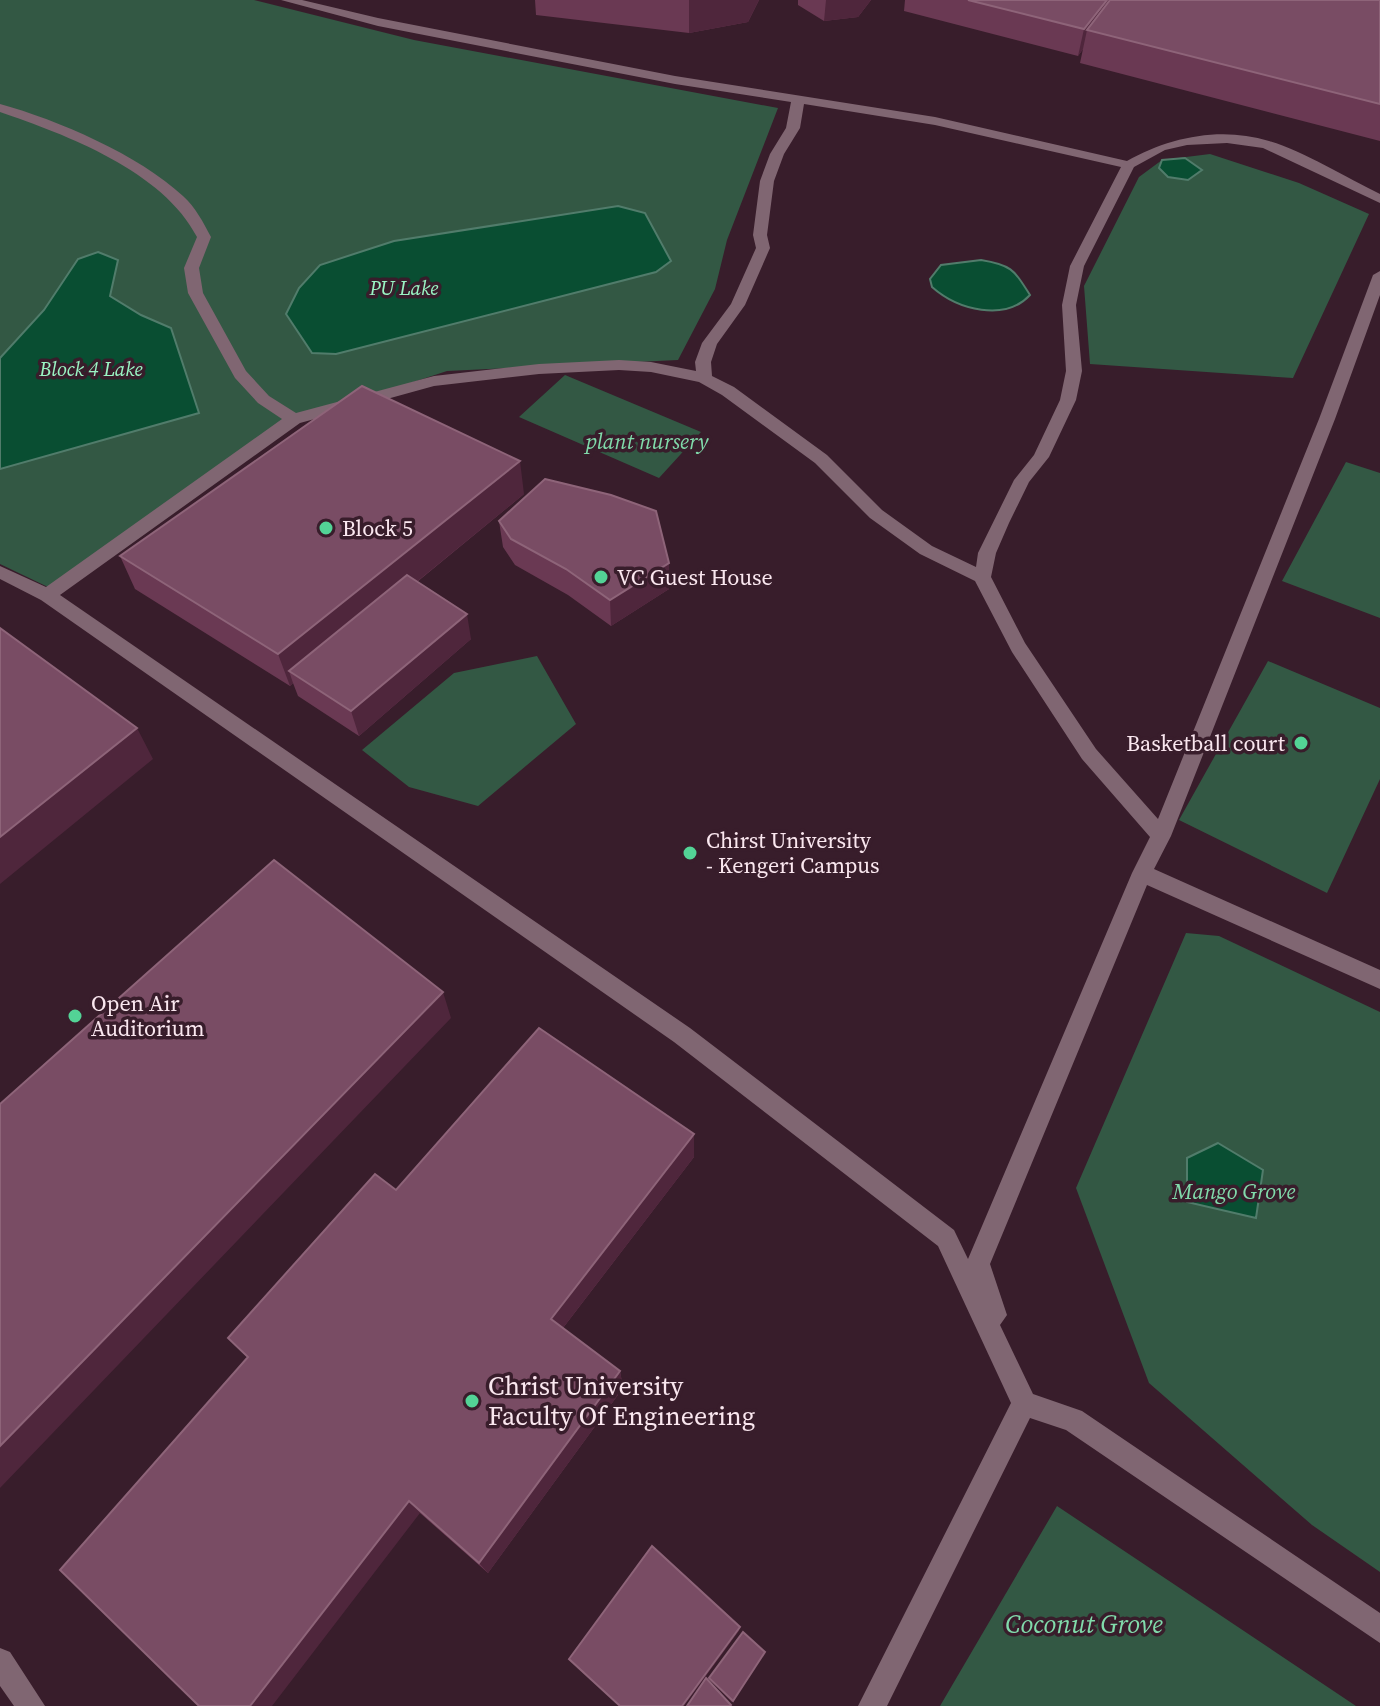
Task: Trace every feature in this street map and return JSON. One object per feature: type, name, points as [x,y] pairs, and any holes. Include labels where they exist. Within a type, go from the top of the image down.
[{"type":"street","points":[[287,0],[378,22],[675,80],[935,121],[1129,165]]},
{"type":"street","points":[[704,378],[703,362],[710,343],[738,305],[763,248],[760,235],[767,181],[777,154],[793,128],[798,100]]},
{"type":"street","points":[[0,108],[74,135],[161,185],[192,213],[204,237],[190,273],[227,357],[238,376],[259,397],[278,412],[294,419]]},
{"type":"street","points":[[982,577],[987,553],[1011,501],[1022,480],[1041,457],[1068,400],[1074,356],[1069,305],[1077,266],[1129,165],[1161,147],[1187,141],[1227,139],[1266,144],[1380,199]]},
{"type":"street","points":[[872,1706],[1024,1403],[978,1264],[1142,873],[1161,836],[1327,419],[1380,275]]},
{"type":"street","points":[[47,595],[294,419],[434,381],[457,378],[561,368],[643,366],[704,378],[728,391],[821,459],[876,514],[926,550],[982,577],[1018,647],[1089,754],[1161,836]]},
{"type":"street","points":[[0,572],[47,595],[682,1035],[946,1238],[1024,1403],[1073,1420],[1380,1629]]},
{"type":"street","points":[[1142,873],[1380,980]]},
{"type":"street","points":[[0,1662],[31,1706]]},
{"type":"green space","points":[[0,0],[254,0],[414,40],[778,108],[727,240],[715,289],[678,360],[447,371],[270,429],[48,587],[0,564]]},
{"type":"green space","points":[[1210,154],[1299,183],[1369,214],[1293,378],[1090,364],[1084,286],[1139,177],[1162,160]]},
{"type":"green space","name":"plant nursery","points":[[565,375],[701,432],[659,478],[519,417]]},
{"type":"green space","points":[[1346,462],[1380,473],[1380,618],[1282,581]]},
{"type":"green space","points":[[537,656],[576,724],[478,806],[409,787],[362,750],[454,673]]},
{"type":"green space","name":"Basketball court","points":[[1268,661],[1380,708],[1380,779],[1327,893],[1179,820]]},
{"type":"green space","name":"Mango Grove","points":[[1186,933],[1219,936],[1380,1012],[1380,1572],[1312,1525],[1149,1383],[1076,1188]]},
{"type":"green space","name":"Coconut Grove","points":[[1057,1506],[1356,1706],[940,1706]]},
{"type":"water","points":[[1185,158],[1202,170],[1188,180],[1168,177],[1159,168],[1162,160]]},
{"type":"water","name":"PU Lake","points":[[618,206],[645,213],[671,261],[656,272],[336,354],[312,353],[286,314],[299,288],[320,265],[394,241]]},
{"type":"water","name":"Block 4 Lake","points":[[98,252],[118,260],[110,296],[141,315],[171,328],[199,413],[0,469],[0,358],[44,310],[78,259]]},
{"type":"water","points":[[981,260],[1011,270],[1030,295],[1008,308],[981,310],[955,302],[932,287],[930,279],[941,265]]},
{"type":"water","points":[[1218,1143],[1263,1170],[1256,1218],[1187,1202],[1187,1158]]},
{"type":"building","points":[[968,0],[1107,0],[1084,29]]},
{"type":"building","points":[[1110,0],[1380,0],[1380,104],[1087,30]]},
{"type":"building","name":"Block 5","points":[[362,386],[520,461],[278,654],[120,556]]},
{"type":"building","name":"VC Guest House","points":[[545,479],[611,495],[656,511],[669,563],[610,600],[566,569],[511,539],[499,521]]},
{"type":"building","points":[[407,575],[467,614],[351,711],[289,671]]},
{"type":"building","points":[[0,628],[137,728],[0,837]]},
{"type":"building","points":[[274,860],[443,992],[0,1446],[0,1104]]},
{"type":"building","points":[[539,1028],[694,1134],[551,1319],[620,1371],[479,1563],[409,1501],[250,1706],[199,1706],[60,1570],[248,1357],[228,1338],[375,1174],[396,1190]]},
{"type":"building","points":[[652,1546],[740,1627],[682,1706],[620,1706],[569,1659]]},
{"type":"building","points":[[743,1632],[765,1652],[733,1701],[709,1678]]},
{"type":"building","points":[[706,1678],[731,1705],[730,1706],[687,1706]]},
{"type":"place","name":"Block 5","points":[[326,528]]},
{"type":"place","name":"VC Guest House","points":[[601,577]]},
{"type":"place","name":"Basketball court","points":[[1301,743]]},
{"type":"place","name":"Chirst University - Kengeri Campus","points":[[690,853]]},
{"type":"place","name":"Open Air Auditorium","points":[[75,1016]]},
{"type":"place","name":"Christ University Faculty Of Engineering","points":[[472,1401]]}]
